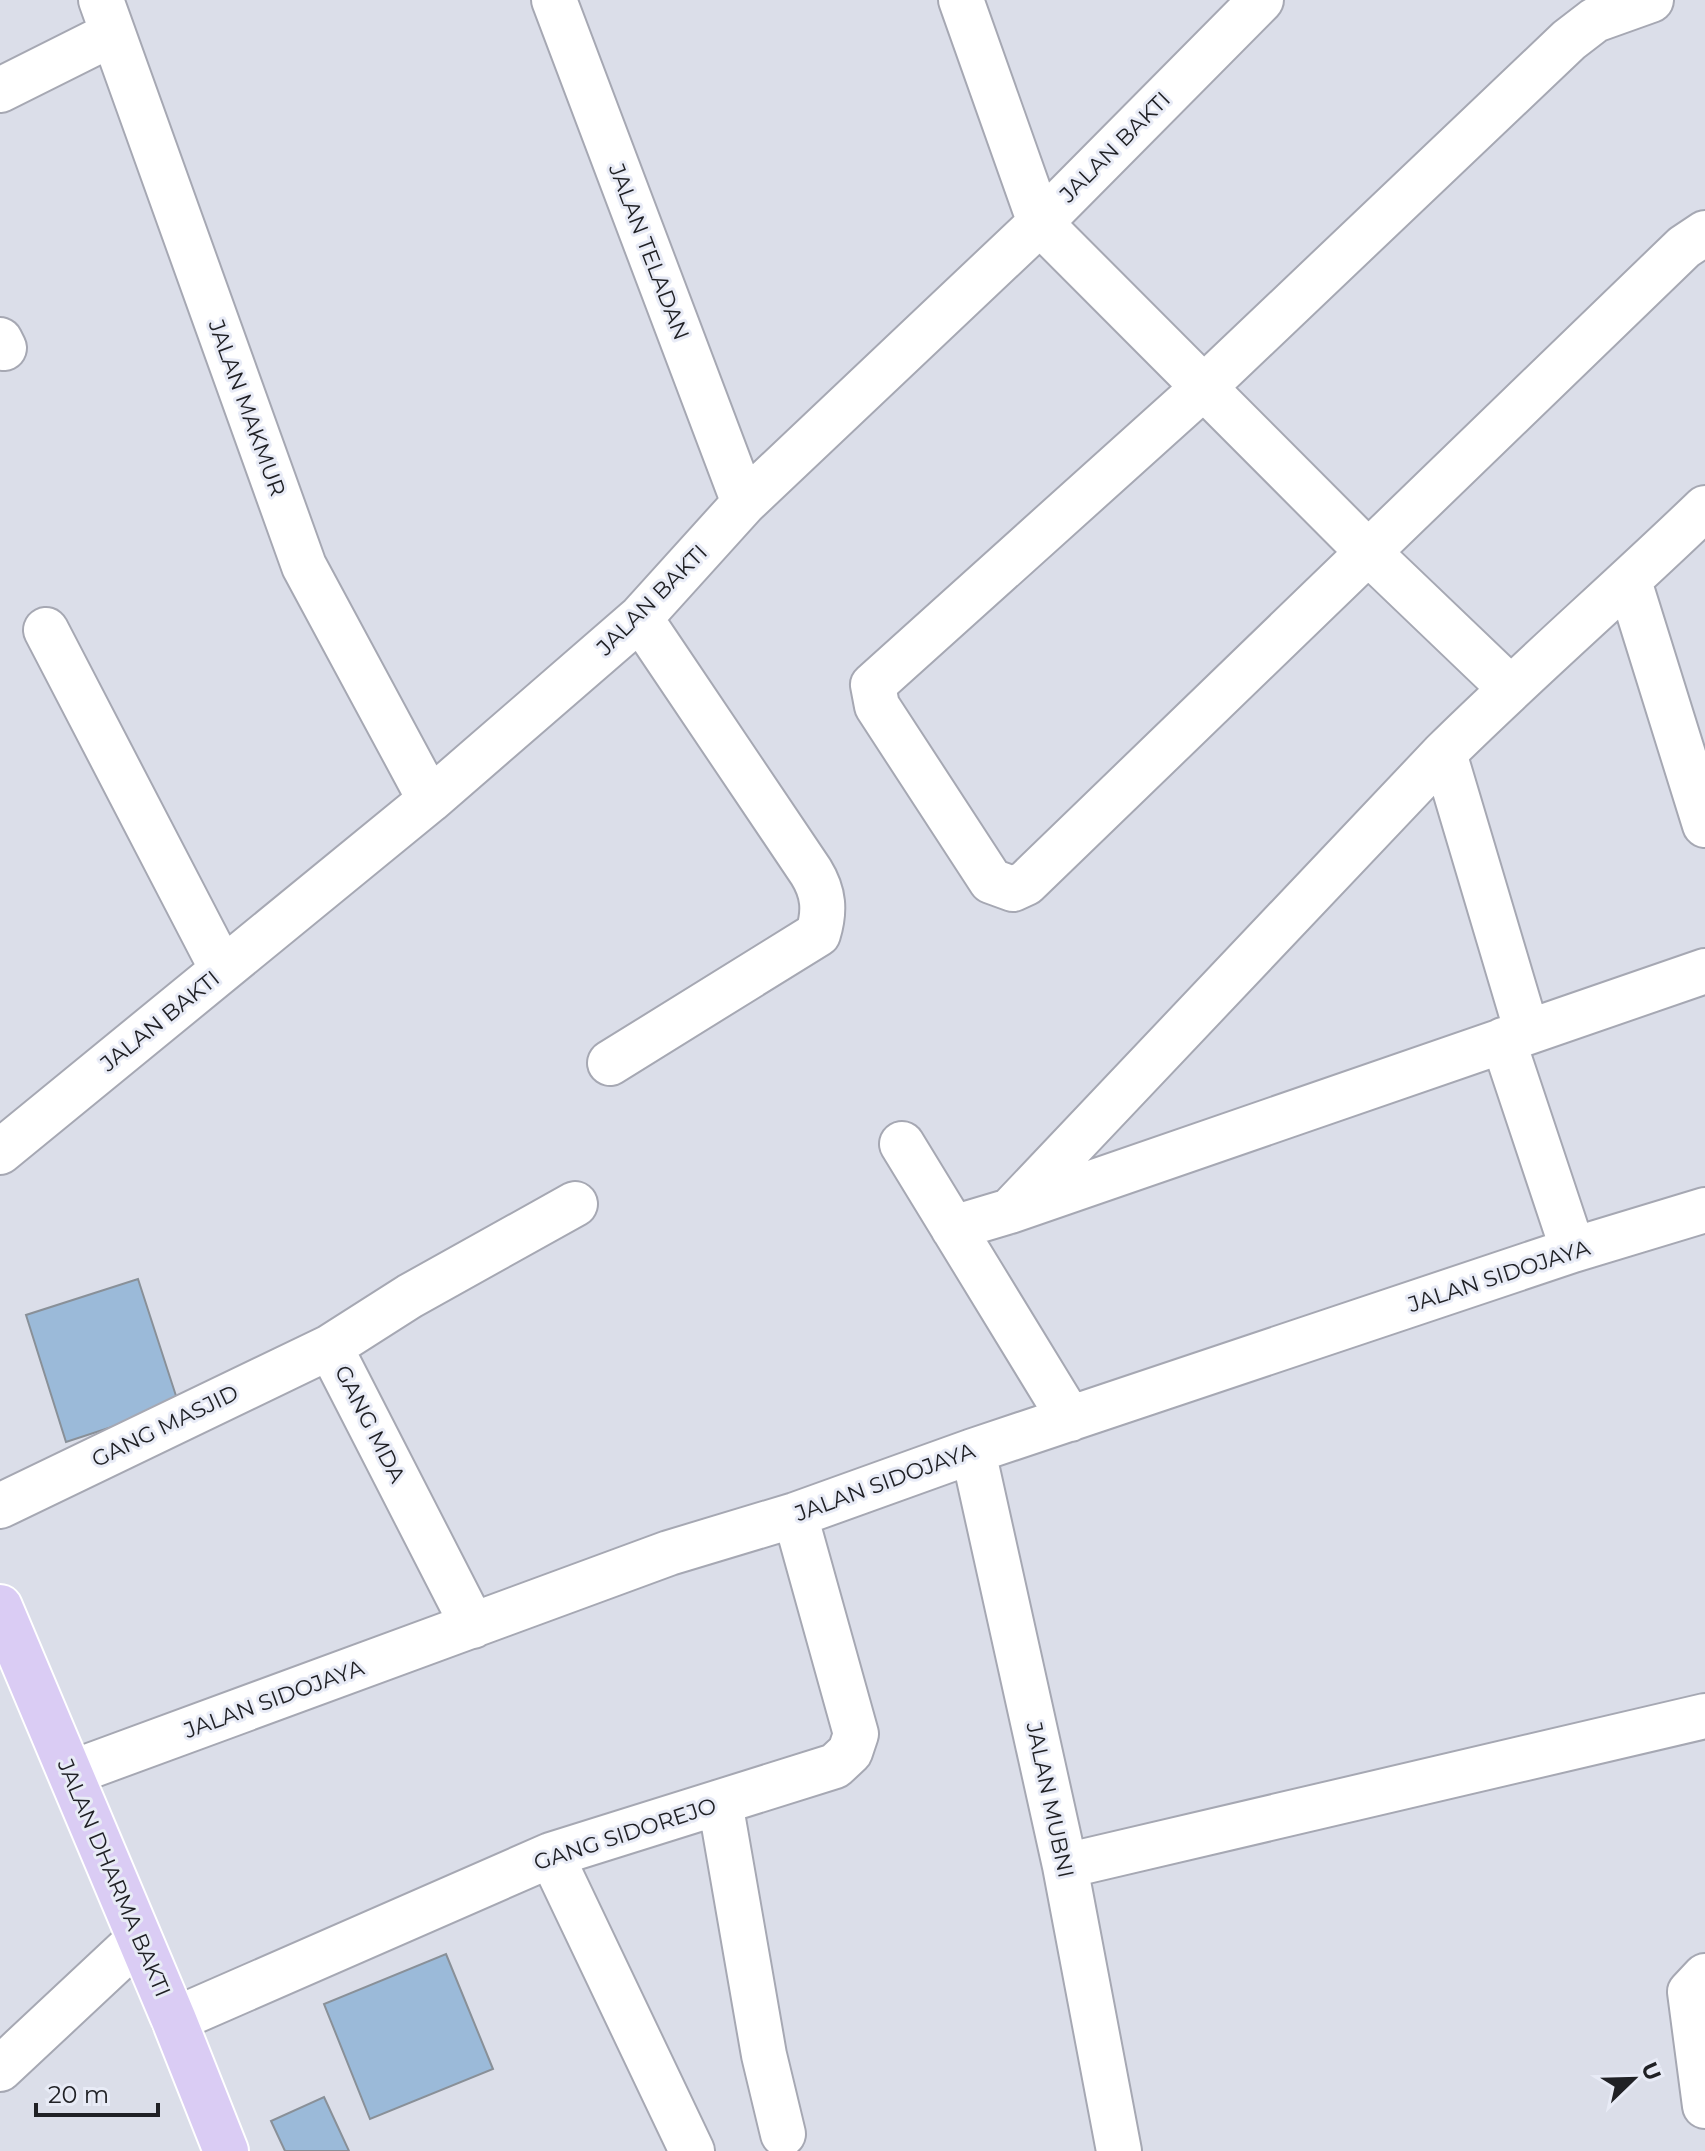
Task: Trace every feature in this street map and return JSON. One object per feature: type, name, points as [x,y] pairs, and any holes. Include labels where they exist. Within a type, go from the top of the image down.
[{"type":"main road","name":"JALAN DHARMA BAKTI","points":[[0,1607],[226,2151]]},
{"type":"street","name":"JALAN TELADAN","points":[[554,0],[744,503]]},
{"type":"street","points":[[961,0],[1040,223],[1368,552],[1510,688]]},
{"type":"street","name":"JALAN BAKTI","points":[[0,1152],[430,800],[640,618],[744,503],[1040,223],[1261,0]]},
{"type":"street","points":[[1651,0],[1595,20],[1569,40],[1203,388],[873,685],[877,706],[991,881],[1013,889],[1026,883],[1684,247],[1705,233]]},
{"type":"street","points":[[0,90],[107,17]]},
{"type":"street","name":"JALAN MAKMUR","points":[[107,17],[304,566],[430,800]]},
{"type":"street","points":[[1010,1211],[1444,753],[1705,508]]},
{"type":"street","points":[[1629,581],[1705,825]]},
{"type":"street","points":[[610,1063],[818,934],[824,915],[818,884],[811,872],[640,618]]},
{"type":"street","points":[[46,630],[222,969]]},
{"type":"street","points":[[1444,753],[1573,1250]]},
{"type":"street","points":[[953,1228],[1705,971]]},
{"type":"street","points":[[902,1144],[1070,1419]]},
{"type":"street","name":"GANG MDA","points":[[473,1626],[330,1347],[410,1296],[575,1204]]},
{"type":"street","name":"JALAN SIDOJAYA","points":[[71,1773],[669,1553],[795,1515],[973,1451],[1573,1250],[1705,1210]]},
{"type":"street","name":"GANG MASJID","points":[[0,1506],[330,1347]]},
{"type":"street","name":"JALAN MUBNI","points":[[973,1451],[1065,1866],[1119,2151]]},
{"type":"street","name":"GANG SIDOREJO","points":[[174,2020],[551,1855],[835,1766],[850,1752],[856,1734],[795,1515]]},
{"type":"street","points":[[1065,1866],[1705,1716]]},
{"type":"street","points":[[720,1802],[764,2055],[783,2134]]},
{"type":"street","points":[[551,1855],[692,2151]]},
{"type":"street","points":[[0,2069],[139,1939]]},
{"type":"street","points":[[1705,1976],[1690,1992],[1705,2106]]},
{"type":"building","points":[[138,1279],[179,1405],[66,1442],[26,1315]]},
{"type":"building","points":[[446,1954],[493,2069],[370,2119],[324,2004]]},
{"type":"building","points":[[324,2097],[349,2151],[285,2151],[271,2121]]}]
